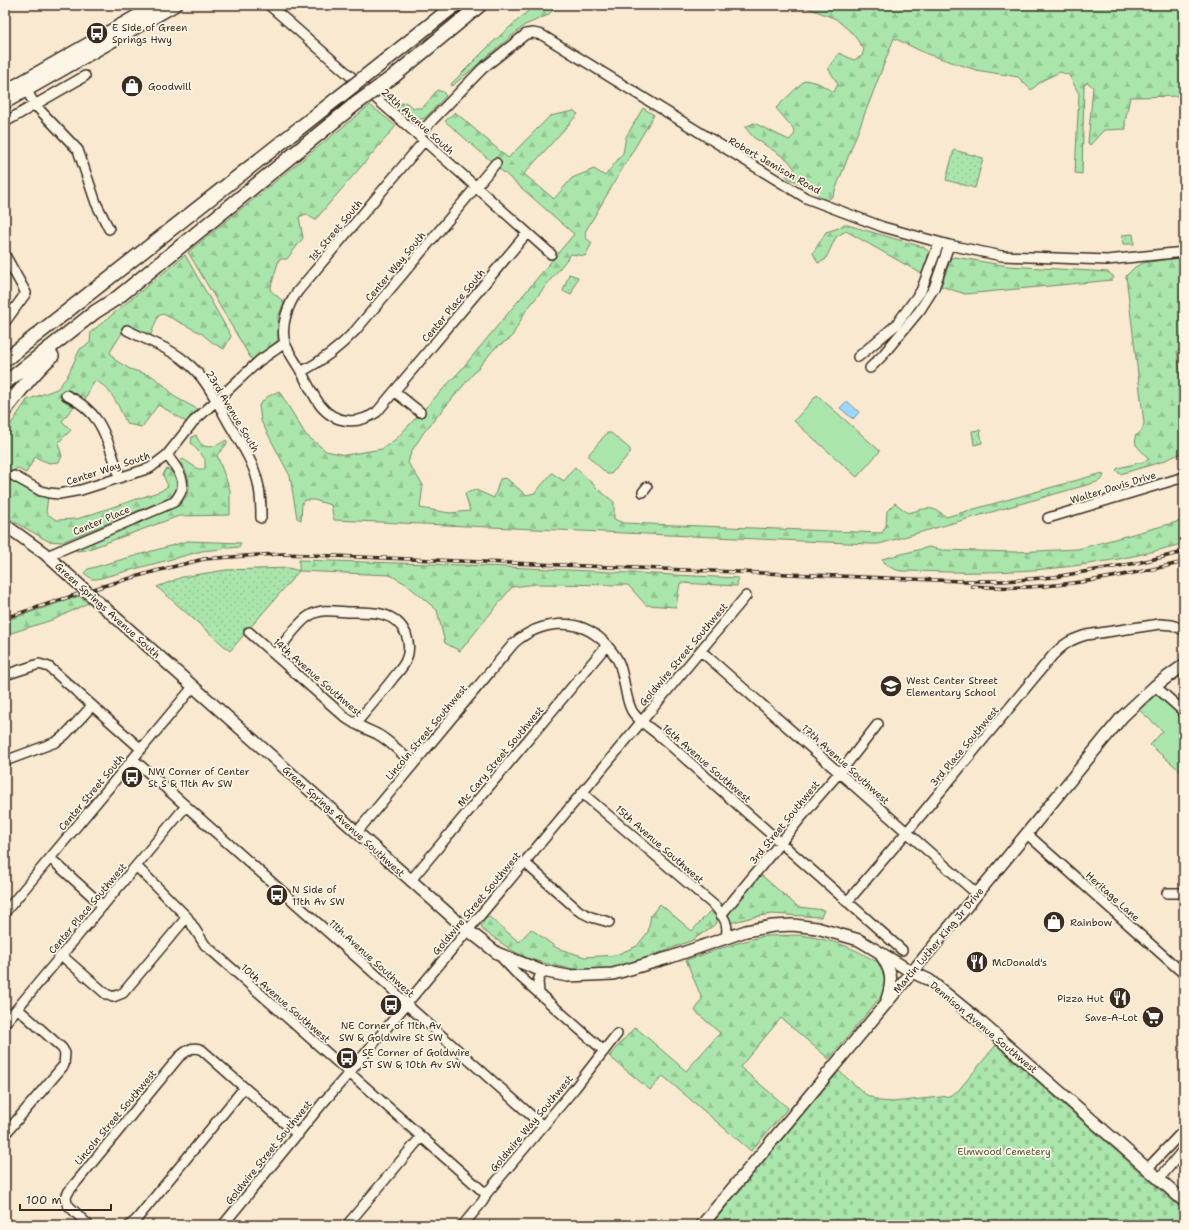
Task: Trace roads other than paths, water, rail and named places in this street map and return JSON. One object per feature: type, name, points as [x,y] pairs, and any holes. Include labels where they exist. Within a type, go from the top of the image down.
[{"type":"highway","points":[[5,360],[455,5]]},
{"type":"highway","points":[[5,410],[39,367],[117,298],[353,106],[394,76],[480,5]]},
{"type":"highway","points":[[5,383],[95,312],[117,298]]},
{"type":"main road","points":[[5,103],[24,86],[155,5]]},
{"type":"main road","points":[[5,91],[24,86],[176,5]]},
{"type":"main road","name":"Green Springs Avenue South","points":[[5,525],[47,556],[193,687]]},
{"type":"main road","name":"Green Springs Avenue South","points":[[5,532],[21,537]]},
{"type":"main road","name":"Martin Luther King Jr Drive","points":[[702,1225],[1027,834],[1122,717],[1156,686],[1184,665]]},
{"type":"main road","name":"Green Springs Avenue Southwest","points":[[193,687],[467,930],[497,953],[542,972]]},
{"type":"main road","name":"Dennison Avenue Southwest","points":[[542,972],[568,976],[613,974],[671,957],[726,937],[746,931],[773,926],[793,924],[817,928],[858,940],[912,972],[929,980],[976,1018],[1184,1201]]},
{"type":"main road","points":[[880,953],[888,965],[891,984],[884,1005]]},
{"type":"street","name":"24th Avenue South","points":[[269,5],[551,254]]},
{"type":"street","name":"Robert Jemison Road","points":[[421,138],[482,69],[526,34],[533,33],[542,35],[729,152],[806,198],[883,228],[939,243],[1002,256],[1107,260],[1184,252]]},
{"type":"street","points":[[5,122],[85,76]]},
{"type":"street","points":[[24,86],[35,105],[78,150],[96,203],[109,229]]},
{"type":"street","name":"1st Street South","points":[[285,343],[284,332],[286,314],[293,298],[421,138]]},
{"type":"street","name":"Center Way South","points":[[301,372],[326,358],[355,331],[496,163]]},
{"type":"street","name":"Center Place South","points":[[285,343],[320,405],[331,415],[338,419],[345,420],[357,420],[371,416],[395,392],[527,233]]},
{"type":"street","points":[[858,358],[896,325],[921,291],[939,243]]},
{"type":"street","points":[[870,368],[882,356],[920,310],[934,288],[949,245]]},
{"type":"street","points":[[5,256],[26,293],[5,322]]},
{"type":"street","name":"23rd Avenue South","points":[[127,330],[171,352],[186,361],[198,372],[216,400],[255,472],[261,493],[261,518]]},
{"type":"street","name":"Center Way South","points":[[14,476],[41,491],[59,494],[81,490],[150,468],[168,456],[193,422],[216,400],[259,361],[285,343]]},
{"type":"street","points":[[395,392],[420,412]]},
{"type":"street","points":[[66,395],[84,405],[98,419],[118,471],[119,478]]},
{"type":"street","name":"Center Place","points":[[47,556],[174,502],[181,492],[181,474],[168,456]]},
{"type":"street","name":"Walter Davis Drive","points":[[1048,518],[1184,477]]},
{"type":"street","name":"Goldwire Street Southwest","points":[[223,1225],[322,1104],[350,1073],[467,930],[746,596]]},
{"type":"street","points":[[275,654],[302,621],[309,616],[320,612],[329,610],[377,613],[387,615],[397,621],[404,630],[408,639],[409,650],[406,660],[395,677],[355,724]]},
{"type":"street","name":"16th Avenue Southwest","points":[[511,647],[521,638],[533,631],[546,626],[562,624],[581,628],[591,632],[599,638],[607,645],[619,664],[631,709],[637,718],[661,737],[781,842],[902,950]]},
{"type":"street","name":"3rd Place Southwest","points":[[847,902],[907,832],[1053,655],[1064,644],[1075,638],[1086,635],[1160,624],[1172,625],[1184,630]]},
{"type":"street","name":"14th Avenue Southwest","points":[[249,632],[336,709],[355,724],[381,737],[413,764]]},
{"type":"street","name":"Mc Cary Street Southwest","points":[[411,880],[607,645]]},
{"type":"street","name":"Lincoln Street Southwest","points":[[357,832],[511,647]]},
{"type":"street","name":"17th Avenue Southwest","points":[[701,651],[977,894]]},
{"type":"street","points":[[5,676],[39,664],[49,667],[141,750]]},
{"type":"street","points":[[1156,686],[1184,712]]},
{"type":"street","name":"Center Street South","points":[[5,911],[193,687]]},
{"type":"street","points":[[5,761],[56,742],[65,735],[92,706]]},
{"type":"street","name":"3rd Street Southwest","points":[[721,915],[878,724]]},
{"type":"street","name":"11th Avenue Southwest","points":[[133,759],[391,988],[406,1004],[543,1126]]},
{"type":"street","name":"15th Avenue Southwest","points":[[582,793],[716,907],[721,915]]},
{"type":"street","name":"Center Place Southwest","points":[[5,1023],[186,806]]},
{"type":"street","name":"Heritage Lane","points":[[1027,834],[1184,974]]},
{"type":"street","points":[[50,858],[103,906]]},
{"type":"street","points":[[524,862],[579,911],[591,917],[609,922]]},
{"type":"street","name":"10th Avenue Southwest","points":[[136,866],[187,917],[205,945],[486,1194]]},
{"type":"street","points":[[1166,893],[1184,893]]},
{"type":"street","points":[[721,915],[727,922],[726,937]]},
{"type":"street","points":[[61,955],[106,994],[113,997],[123,993],[187,917]]},
{"type":"street","name":"Green Springs Avenue Southwest","points":[[497,953],[604,1051]]},
{"type":"street","points":[[539,993],[538,981],[542,972]]},
{"type":"street","points":[[5,1134],[64,1065],[65,1054],[62,1048],[18,1009]]},
{"type":"street","name":"Goldwire Way Southwest","points":[[463,1225],[483,1201],[486,1194],[617,1034]]},
{"type":"street","name":"Lincoln Street Southwest","points":[[88,1225],[67,1204],[66,1197],[69,1190],[179,1057],[190,1048],[202,1050],[244,1088]]},
{"type":"street","points":[[130,1225],[136,1220],[244,1088],[298,1135]]},
{"type":"street","points":[[1147,1168],[1184,1130]]},
{"type":"street","points":[[348,1225],[421,1137]]},
{"type":"street","points":[[1159,1179],[1184,1149]]},
{"type":"water","points":[[847,401],[859,412],[853,419],[840,408]]},
{"type":"railway","points":[[5,618],[103,586],[204,559],[259,555],[284,554],[961,581],[1004,581],[1054,577],[1137,563],[1184,552]]},
{"type":"railway","points":[[972,586],[1026,587],[1053,585],[1106,578],[1184,562]]},
{"type":"place","name":"E Side of Green Springs Hwy","points":[[97,33]]},
{"type":"place","name":"Goodwill","points":[[132,86]]},
{"type":"place","name":"West Center Street Elementary School","points":[[891,686]]},
{"type":"place","name":"NW Corner of Center St S & 11th Av SW","points":[[132,777]]},
{"type":"place","name":"N Side of 11th Av SW","points":[[277,895]]},
{"type":"place","name":"Rainbow","points":[[1054,922]]},
{"type":"place","name":"McDonald's","points":[[977,962]]},
{"type":"place","name":"Pizza Hut","points":[[1120,998]]},
{"type":"place","name":"NE Corner of 11th Av SW & Goldwire St SW","points":[[391,1005]]},
{"type":"place","name":"Save-A-Lot","points":[[1153,1017]]},
{"type":"place","name":"SE Corner of Goldwire ST SW & 10th Av SW","points":[[347,1058]]},
{"type":"park label","name":"Elmwood Cemetery","points":[[1004,1151]]}]
